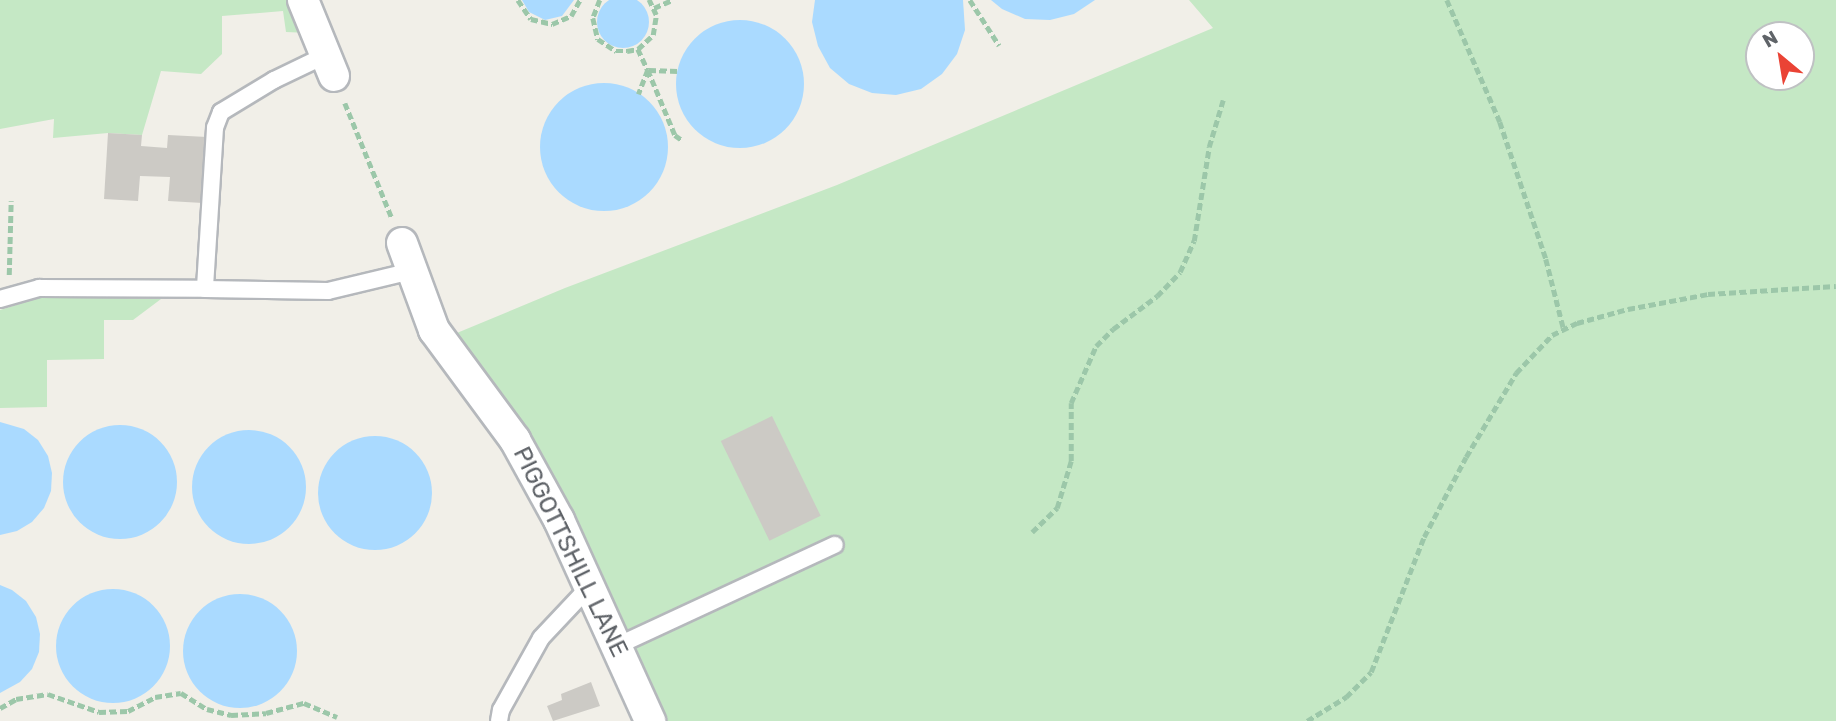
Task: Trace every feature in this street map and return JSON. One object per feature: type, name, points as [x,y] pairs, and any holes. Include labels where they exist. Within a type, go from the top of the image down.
[{"type":"street","points":[[303,0],[330,66]]},
{"type":"street","name":"PIGGOTTSHILL LANE","points":[[402,243],[434,330],[515,440],[590,586],[650,721]]},
{"type":"lane","points":[[205,289],[215,128],[221,112],[274,80],[330,66]]},
{"type":"lane","points":[[4,298],[38,288],[328,291],[412,271]]},
{"type":"lane","points":[[617,646],[835,545]]},
{"type":"lane","points":[[499,721],[501,710],[541,638],[590,586]]},
{"type":"path","points":[[518,0],[531,19],[552,24],[571,16],[580,0]]},
{"type":"path","points":[[600,0],[593,18],[598,39],[616,51],[638,49],[653,35],[656,26],[654,8],[649,0]]},
{"type":"path","points":[[654,8],[672,0]]},
{"type":"path","points":[[970,0],[999,45]]},
{"type":"path","points":[[1447,0],[1500,122],[1546,259],[1564,330]]},
{"type":"path","points":[[638,49],[675,135],[682,140]]},
{"type":"path","points":[[330,66],[402,243]]},
{"type":"path","points":[[648,70],[678,71]]},
{"type":"path","points":[[639,94],[648,70]]},
{"type":"path","points":[[1032,533],[1057,508],[1071,461],[1071,404],[1096,346],[1113,329],[1157,296],[1180,272],[1194,241],[1209,147],[1223,100]]},
{"type":"path","points":[[4,298],[11,201]]},
{"type":"path","points":[[1307,721],[1346,697],[1371,672],[1424,537],[1492,410],[1517,373],[1552,335],[1628,309],[1708,294],[1836,286]]},
{"type":"path","points":[[0,708],[16,699],[48,694],[99,712],[128,710],[155,697],[181,693],[206,709],[231,715],[266,713],[304,703],[337,718]]},
{"type":"green space","points":[[0,0],[290,0],[309,33],[286,32],[283,11],[222,16],[222,54],[201,74],[161,71],[142,135],[108,133],[53,138],[54,119],[0,129]]},
{"type":"green space","points":[[1189,0],[1836,0],[1836,721],[663,721],[452,335],[565,288],[837,185],[1213,28]]},
{"type":"green space","points":[[45,296],[161,299],[133,320],[104,320],[104,359],[47,360],[47,407],[0,408],[0,310]]},
{"type":"water","points":[[623,-4],[633,-2],[641,4],[647,12],[647,32],[641,40],[633,46],[623,48],[613,46],[605,40],[599,32],[597,22],[599,12],[605,4],[613,-2]]},
{"type":"water","points":[[522,0],[574,0],[562,16],[545,20],[529,12]]},
{"type":"water","points":[[815,0],[963,0],[965,30],[957,54],[942,74],[921,89],[896,95],[872,93],[849,84],[830,68],[818,46],[812,22]]},
{"type":"water","points":[[991,0],[1095,0],[1074,14],[1050,20],[1025,19],[1002,9]]},
{"type":"water","points":[[740,20],[764,25],[785,39],[799,60],[804,84],[799,108],[785,129],[764,143],[740,148],[716,143],[695,129],[681,108],[676,84],[681,60],[695,39],[716,25]]},
{"type":"water","points":[[604,83],[628,88],[649,102],[663,123],[668,147],[663,171],[649,192],[628,206],[604,211],[580,206],[559,192],[545,171],[540,147],[545,123],[559,102],[580,88]]},
{"type":"water","points":[[0,422],[24,429],[38,440],[48,456],[52,473],[51,491],[44,508],[32,522],[17,531],[0,535]]},
{"type":"water","points":[[120,425],[142,430],[160,442],[172,460],[177,482],[172,504],[160,522],[142,534],[120,539],[98,534],[80,522],[68,504],[63,482],[68,460],[80,442],[98,430]]},
{"type":"water","points":[[249,430],[271,435],[289,447],[301,465],[306,487],[301,509],[289,527],[271,539],[249,544],[227,539],[209,527],[197,509],[192,487],[197,465],[209,447],[227,435]]},
{"type":"water","points":[[375,436],[397,441],[415,453],[427,471],[432,493],[427,515],[415,533],[397,545],[375,550],[353,545],[335,533],[323,515],[318,493],[323,471],[335,453],[353,441]]},
{"type":"water","points":[[0,585],[26,601],[36,617],[40,634],[39,652],[32,669],[20,682],[0,693]]},
{"type":"water","points":[[113,589],[135,594],[153,606],[165,624],[170,646],[165,668],[153,686],[135,698],[113,703],[91,698],[73,686],[61,668],[56,646],[61,624],[73,606],[91,594]]},
{"type":"water","points":[[240,594],[262,599],[280,611],[292,629],[297,651],[292,673],[280,691],[262,703],[240,708],[218,703],[200,691],[188,673],[183,651],[188,629],[200,611],[218,599]]},
{"type":"building","points":[[108,133],[142,135],[141,146],[167,148],[168,135],[207,137],[203,203],[168,201],[170,177],[140,176],[138,201],[104,199]]},
{"type":"building","points":[[772,416],[821,516],[769,541],[721,441]]},
{"type":"building","points":[[591,682],[600,706],[553,721],[547,706],[562,700],[561,694]]}]
